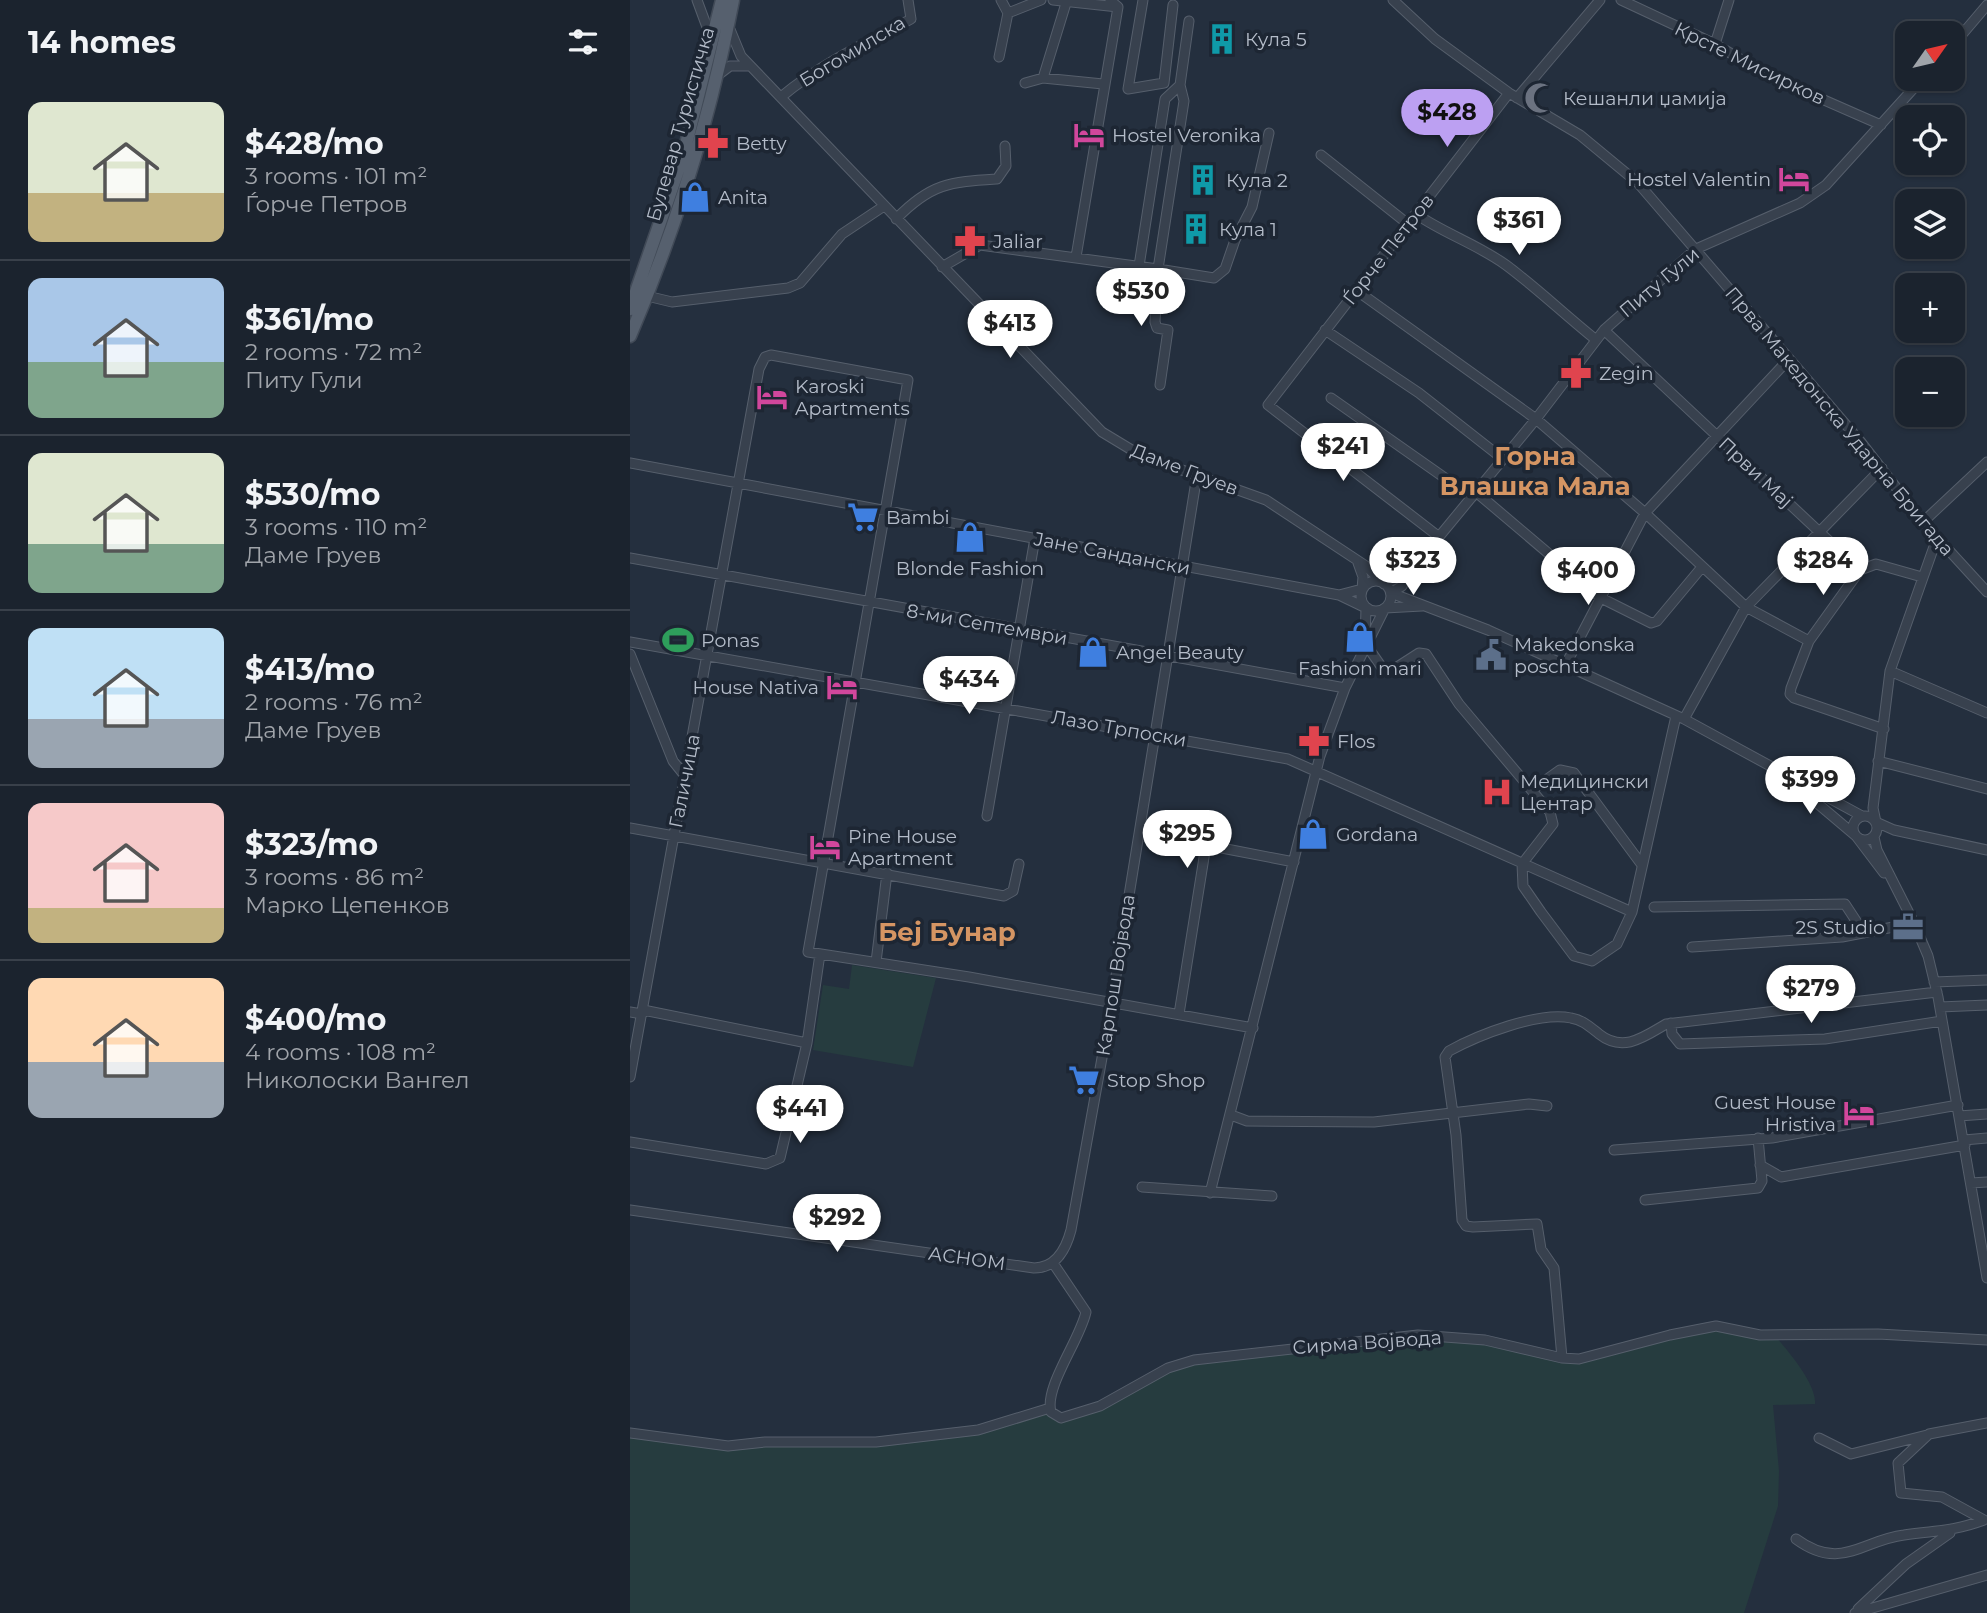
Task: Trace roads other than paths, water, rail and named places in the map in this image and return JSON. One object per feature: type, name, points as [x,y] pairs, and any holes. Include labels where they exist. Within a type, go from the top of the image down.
[{"type":"main road","name":"Булевар Туристичка","points":[[630,309],[683,156],[722,0]]},
{"type":"main road","name":"Булевар Туристичка","points":[[630,336],[647,296],[693,161],[733,0]]},
{"type":"street","points":[[697,0],[712,44]]},
{"type":"street","name":"Богомилска","points":[[781,97],[797,83],[858,46],[911,19],[908,0]]},
{"type":"street","points":[[999,57],[1007,12],[1001,0]]},
{"type":"street","points":[[1007,12],[1041,0]]},
{"type":"street","points":[[1053,0],[1118,7]]},
{"type":"street","points":[[1111,0],[1118,7]]},
{"type":"street","points":[[1143,0],[1128,89],[1164,83],[1173,5]]},
{"type":"street","name":"Прва Македонска Ударна Бригада","points":[[1393,0],[1435,38],[1513,96],[1608,155],[1668,216],[1788,360],[1882,467],[1923,523],[1987,592]]},
{"type":"street","name":"Ѓорче Петров","points":[[1342,463],[1268,405],[1416,214],[1513,96],[1600,0]]},
{"type":"street","name":"Крсте Мисирков","points":[[1620,0],[1715,44],[1766,75],[1881,125]]},
{"type":"street","points":[[1715,44],[1729,0]]},
{"type":"street","points":[[1043,78],[1067,1]]},
{"type":"street","points":[[1965,31],[1987,5]]},
{"type":"street","points":[[1076,257],[1118,7]]},
{"type":"street","points":[[1160,385],[1168,330],[1157,328],[1155,322],[1158,269],[1184,101],[1180,85],[1189,21]]},
{"type":"street","name":"Даме Груев","points":[[728,23],[741,56],[751,67],[1102,432],[1140,455],[1266,500],[1384,583]]},
{"type":"street","points":[[715,79],[730,66],[751,67]]},
{"type":"street","points":[[1025,83],[1043,78],[1103,84]]},
{"type":"street","points":[[1139,266],[1165,99],[1180,85]]},
{"type":"street","name":"Питу Гули","points":[[1391,593],[1398,590],[1438,536],[1536,419],[1604,330],[1696,249],[1815,194],[1847,165],[1911,91]]},
{"type":"street","points":[[942,267],[980,245],[1214,278],[1226,269],[1235,240],[1252,207],[1269,132]]},
{"type":"street","points":[[896,219],[916,198],[950,181],[997,179],[1006,166],[1005,146]]},
{"type":"street","points":[[1321,155],[1408,224]]},
{"type":"street","points":[[647,296],[672,302],[788,288],[800,283],[842,234],[884,206]]},
{"type":"street","points":[[1416,214],[1434,226],[1462,237],[1505,265],[1595,339]]},
{"type":"street","points":[[1356,290],[1536,419],[1645,513],[1746,607],[1809,641]]},
{"type":"street","points":[[1325,330],[1419,393],[1503,459]]},
{"type":"street","name":"Први Мај","points":[[1604,330],[1860,570]]},
{"type":"street","points":[[738,485],[759,369],[765,357],[778,356],[908,380],[808,952],[1253,1028]]},
{"type":"street","points":[[1566,664],[1645,513],[1788,360]]},
{"type":"street","points":[[1331,398],[1367,426],[1474,495],[1601,598],[1641,619],[1651,623],[1657,621],[1702,567]]},
{"type":"street","points":[[1367,426],[1342,463],[1438,536]]},
{"type":"street","points":[[1923,523],[1987,462]]},
{"type":"street","name":"Јане Сандански","points":[[630,463],[1339,594],[1366,608]]},
{"type":"street","points":[[1356,561],[1362,571],[1361,599],[1366,608],[1365,643],[1383,669],[1388,671],[1419,653],[1426,654],[1459,704],[1550,812],[1553,824],[1522,864],[1523,886],[1564,944],[1583,961],[1592,961],[1617,944],[1632,912],[1680,718],[1746,607],[1882,467]]},
{"type":"street","name":"Карпош Војвода","points":[[1053,1263],[1063,1250],[1071,1230],[1184,566],[1197,475]]},
{"type":"street","name":"Галичица","points":[[630,1077],[738,485]]},
{"type":"street","points":[[987,816],[1035,538]]},
{"type":"street","points":[[1937,538],[1890,671],[1873,808],[1875,836],[1890,879],[1914,923],[1937,992],[1971,1183],[1983,1226],[1987,1278]]},
{"type":"street","name":"8-ми Септември","points":[[630,558],[1345,688]]},
{"type":"street","points":[[1884,729],[1794,698],[1790,694],[1791,688],[1809,641],[1860,570],[1876,564],[1922,577]]},
{"type":"street","points":[[1362,589],[1375,581],[1384,583],[1408,577],[1410,600]]},
{"type":"street","points":[[1384,583],[1391,593],[1450,614],[1566,664],[1680,718],[1782,774],[1894,830],[1987,850]]},
{"type":"street","name":"Јане Сандански","points":[[1339,594],[1362,589]]},
{"type":"street","points":[[1210,1193],[1316,771],[1345,688],[1391,593]]},
{"type":"street","points":[[1366,608],[1373,611],[1422,606]]},
{"type":"street","name":"Лазо Трпоски","points":[[630,642],[1288,759],[1632,912]]},
{"type":"street","points":[[630,654],[673,761],[685,776]]},
{"type":"street","points":[[1890,671],[1987,713]]},
{"type":"street","points":[[1878,761],[1987,789]]},
{"type":"street","points":[[1532,790],[1560,770],[1574,773],[1642,865]]},
{"type":"street","points":[[1782,774],[1856,836],[1890,879]]},
{"type":"street","points":[[1856,836],[1853,825],[1873,808]]},
{"type":"street","points":[[630,828],[1004,896],[1013,891],[1019,864]]},
{"type":"street","points":[[1856,836],[1867,841],[1894,830]]},
{"type":"street","points":[[1179,1014],[1206,845],[1294,862]]},
{"type":"street","points":[[876,962],[887,873]]},
{"type":"street","points":[[1654,908],[1845,904],[1864,933]]},
{"type":"street","points":[[1692,947],[1864,933],[1914,923]]},
{"type":"street","points":[[630,1142],[766,1164],[775,1162],[785,1148],[807,1043],[820,954]]},
{"type":"street","points":[[1934,982],[1987,980]]},
{"type":"street","points":[[1562,1358],[1554,1268],[1541,1249],[1537,1224],[1474,1227],[1466,1226],[1462,1220],[1445,1057],[1461,1045],[1548,1017],[1571,1018],[1588,1024],[1606,1039],[1628,1044],[1636,1043],[1671,1023],[1937,992]]},
{"type":"street","points":[[1940,1007],[1987,1005]]},
{"type":"street","points":[[630,1012],[807,1043]]},
{"type":"street","points":[[1671,1023],[1672,1034],[1681,1044],[1825,1040],[1942,1021]]},
{"type":"street","points":[[1231,1115],[1247,1121],[1374,1122],[1529,1104],[1547,1106]]},
{"type":"street","points":[[1614,1150],[1758,1138],[1958,1105]]},
{"type":"street","points":[[1959,1116],[1987,1114]]},
{"type":"street","points":[[1646,1200],[1758,1188],[1762,1181],[1758,1138]]},
{"type":"street","points":[[1760,1165],[1781,1177],[1987,1138]]},
{"type":"street","points":[[1971,1183],[1987,1182]]},
{"type":"street","points":[[1142,1187],[1272,1196]]},
{"type":"street","name":"АСНОМ","points":[[630,1210],[1034,1268],[1053,1263]]},
{"type":"street","points":[[630,1433],[728,1446],[765,1443],[876,1443],[978,1430],[1049,1408],[1053,1389],[1079,1335],[1086,1312],[1053,1263]]},
{"type":"street","name":"Сирма Војвода","points":[[1049,1408],[1054,1415],[1061,1418],[1086,1412],[1168,1367],[1195,1360],[1401,1336],[1442,1335],[1485,1340],[1562,1358],[1579,1359],[1716,1326],[1760,1335],[1866,1334],[1987,1340]]},
{"type":"street","points":[[1819,1438],[1851,1454],[1929,1434],[1987,1423]]},
{"type":"street","points":[[1929,1434],[1898,1462],[1901,1493],[1942,1497],[1985,1520]]},
{"type":"street","points":[[1853,1612],[1906,1564],[1951,1532],[1985,1520]]},
{"type":"street","points":[[1796,1539],[1814,1552],[1853,1553],[1901,1535],[1951,1532]]},
{"type":"street","points":[[1853,1612],[1987,1575]]},
{"type":"place","name":"Кула 5","points":[[1222,39]]},
{"type":"place","name":"Кешанли џамија","points":[[1540,98]]},
{"type":"place","name":"Hostel Veronika","points":[[1089,135]]},
{"type":"place","name":"Betty","points":[[713,143]]},
{"type":"place","name":"Hostel Valentin","points":[[1794,179]]},
{"type":"place","name":"Кула 2","points":[[1203,180]]},
{"type":"place","name":"Anita","points":[[695,197]]},
{"type":"place","name":"Кула 1","points":[[1196,229]]},
{"type":"place","name":"Jaliar","points":[[970,241]]},
{"type":"place","name":"Zegin","points":[[1576,373]]},
{"type":"place","name":"Karoski Apartments","points":[[772,397]]},
{"type":"place","name":"Bambi","points":[[863,517]]},
{"type":"place","name":"Blonde Fashion","points":[[970,537]]},
{"type":"place","name":"Fashion mari","points":[[1360,637]]},
{"type":"place","name":"Ponas","points":[[678,640]]},
{"type":"place","name":"Angel Beauty","points":[[1093,652]]},
{"type":"place","name":"Makedonska poschta","points":[[1491,655]]},
{"type":"place","name":"House Nativa","points":[[842,687]]},
{"type":"place","name":"Flos","points":[[1314,741]]},
{"type":"place","name":"Медицински Центар","points":[[1497,792]]},
{"type":"place","name":"Gordana","points":[[1313,834]]},
{"type":"place","name":"Pine House Apartment","points":[[825,847]]},
{"type":"place","name":"2S Studio","points":[[1908,927]]},
{"type":"place","name":"Stop Shop","points":[[1084,1080]]},
{"type":"place","name":"Guest House Hristiva","points":[[1859,1113]]},
{"type":"district","name":"Горна Влашка Мала","points":[[1535,471]]},
{"type":"district","name":"Беј Бунар","points":[[947,932]]}]
